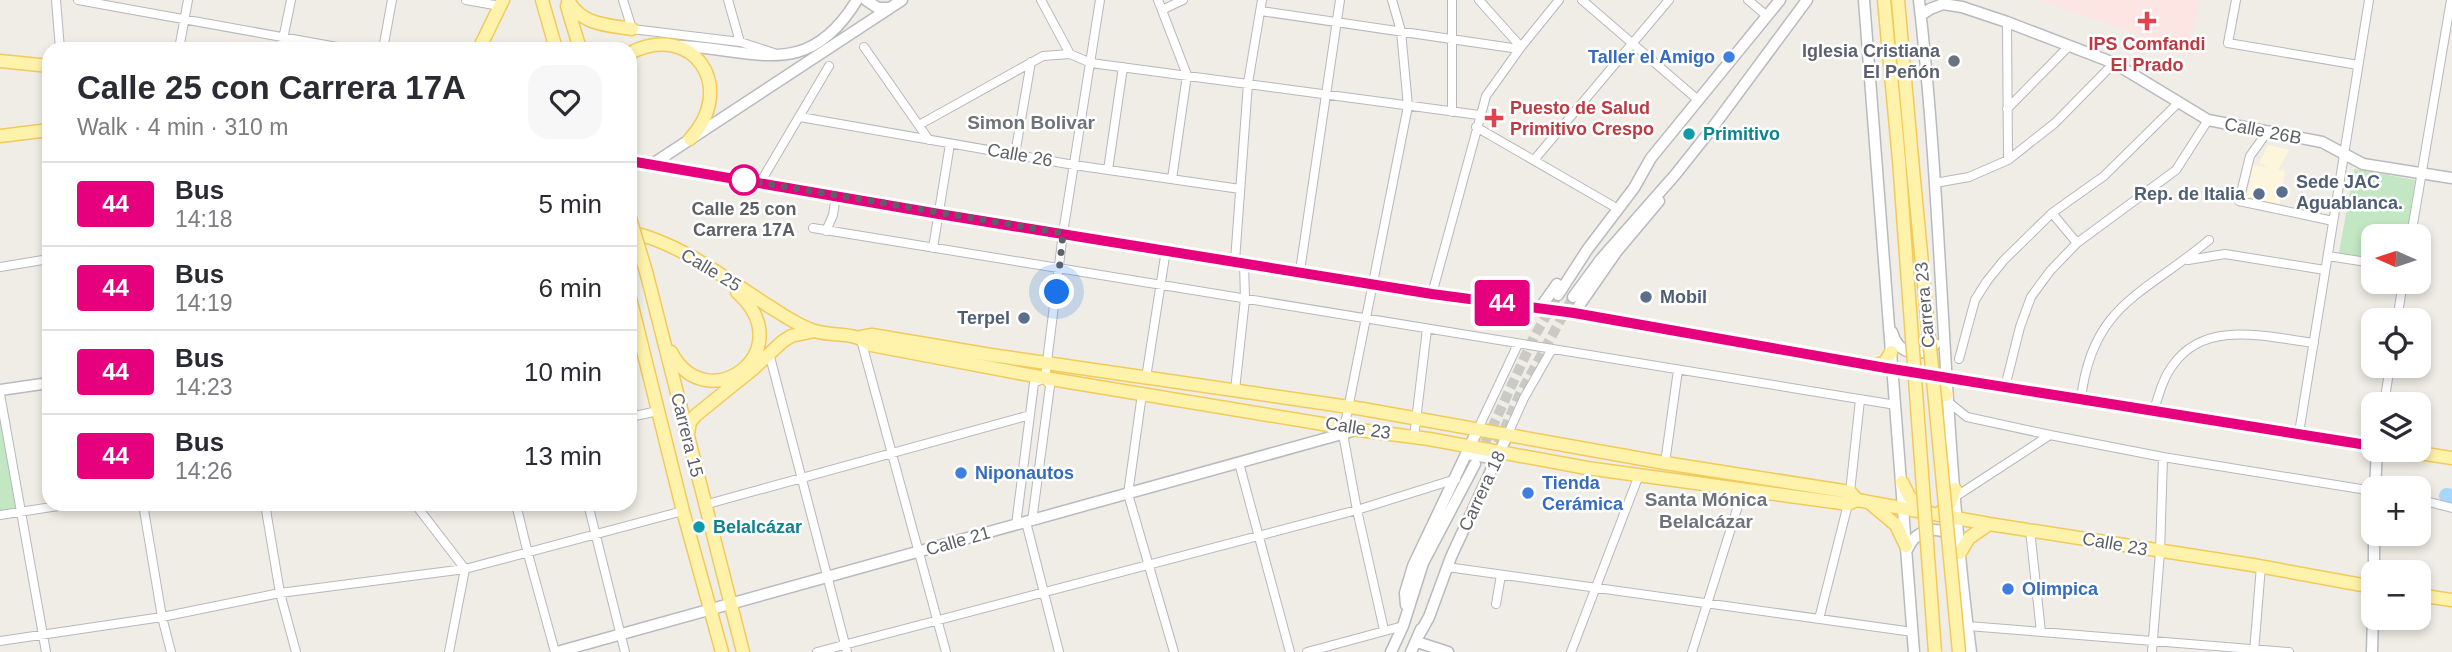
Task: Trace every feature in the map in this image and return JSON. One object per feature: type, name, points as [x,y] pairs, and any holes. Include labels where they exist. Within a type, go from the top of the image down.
[{"type":"main road","points":[[541,0],[554,42]]},
{"type":"main road","points":[[567,0],[584,19],[632,29]]},
{"type":"main road","points":[[567,0],[578,42]]},
{"type":"main road","name":"Carrera 23","points":[[1884,0],[1906,159],[1959,652]]},
{"type":"main road","name":"Carrera 23","points":[[1898,0],[1935,652]]},
{"type":"main road","points":[[482,42],[496,3]]},
{"type":"main road","points":[[637,50],[646,47],[670,46],[687,52],[700,61],[710,82],[711,95],[707,117],[691,139]]},
{"type":"main road","points":[[0,61],[42,65]]},
{"type":"main road","points":[[0,136],[42,131]]},
{"type":"main road","points":[[637,162],[939,214],[1432,294],[1574,313],[1939,377],[2361,444]]},
{"type":"main road","name":"Calle 25","points":[[637,234],[679,250],[788,318]]},
{"type":"main road","name":"Carrera 15","points":[[637,241],[743,652]]},
{"type":"main road","points":[[659,322],[674,358],[691,375],[705,380],[720,380],[734,376],[747,367],[760,340],[756,314],[748,302],[713,271]]},
{"type":"main road","name":"Calle 23","points":[[788,318],[815,331],[861,337],[872,335],[1348,407],[1989,524],[2261,566],[2361,585]]},
{"type":"main road","name":"Carrera 15","points":[[637,326],[683,511],[722,652]]},
{"type":"main road","points":[[688,435],[690,422],[696,415],[769,353],[791,336],[815,331]]},
{"type":"main road","name":"Calle 23","points":[[861,337],[871,345],[1045,378],[1343,430],[1414,436],[1495,459],[1576,465],[1743,490],[1856,499]]},
{"type":"main road","points":[[1875,366],[1885,362],[1891,352]]},
{"type":"main road","points":[[637,358],[640,369],[653,390]]},
{"type":"main road","points":[[1939,377],[1946,398]]},
{"type":"main road","points":[[1561,445],[1576,465]]},
{"type":"main road","points":[[2431,455],[2452,458]]},
{"type":"main road","points":[[1902,482],[1922,512]]},
{"type":"main road","points":[[1938,514],[1955,493]]},
{"type":"main road","points":[[1856,499],[1883,512],[1896,525],[1906,549]]},
{"type":"main road","points":[[1960,551],[1971,535],[1989,524]]},
{"type":"main road","points":[[2431,597],[2452,600]]},
{"type":"street","points":[[57,0],[60,42]]},
{"type":"street","points":[[78,0],[314,42]]},
{"type":"street","points":[[180,42],[188,0]]},
{"type":"street","points":[[283,42],[291,0]]},
{"type":"street","points":[[384,42],[392,0]]},
{"type":"street","points":[[466,0],[496,3]]},
{"type":"street","points":[[623,0],[632,29],[740,42],[781,56]]},
{"type":"street","points":[[728,0],[740,42]]},
{"type":"street","points":[[670,46],[751,56],[798,53],[815,44],[843,19],[857,0]]},
{"type":"street","points":[[866,0],[877,8],[888,8]]},
{"type":"street","points":[[652,164],[902,0]]},
{"type":"street","points":[[1041,0],[1070,54]]},
{"type":"street","points":[[1025,523],[1049,386],[1045,378],[1063,233],[1100,0]]},
{"type":"street","points":[[1158,0],[1187,75],[1172,179]]},
{"type":"street","points":[[1162,10],[1184,0]]},
{"type":"street","points":[[1235,390],[1245,299],[1239,261],[1240,189],[1248,83],[1262,0]]},
{"type":"street","points":[[1300,271],[1340,0]]},
{"type":"street","points":[[1384,630],[1357,510],[1343,430],[1408,106],[1401,31],[1394,4],[1401,0]]},
{"type":"street","points":[[1452,0],[1452,111]]},
{"type":"street","points":[[1479,0],[1520,48]]},
{"type":"street","points":[[1432,294],[1479,115],[1489,91],[1559,0]]},
{"type":"street","points":[[1582,0],[1698,100]]},
{"type":"street","points":[[1534,160],[1669,0]]},
{"type":"street","points":[[1748,0],[1767,16]]},
{"type":"street","points":[[1540,308],[1613,206],[1780,0]]},
{"type":"street","points":[[1573,297],[1643,208],[1675,175],[1807,0]]},
{"type":"street","points":[[1857,0],[1866,19]]},
{"type":"street","points":[[1864,0],[1914,652]]},
{"type":"street","name":"Carrera 23","points":[[1919,0],[1935,183],[1942,327],[1939,377]]},
{"type":"street","points":[[2236,0],[2228,43],[2358,65]]},
{"type":"street","points":[[2299,433],[2369,0]]},
{"type":"street","points":[[2413,224],[2451,0]]},
{"type":"street","name":"Calle 26B","points":[[1921,15],[1947,4],[2007,22],[2114,63],[2208,120],[2322,142],[2363,164],[2452,178]]},
{"type":"street","points":[[1261,11],[1520,48]]},
{"type":"street","points":[[2007,22],[2008,160]]},
{"type":"street","points":[[2007,109],[2069,46]]},
{"type":"street","points":[[864,47],[929,140]]},
{"type":"street","points":[[919,125],[1043,56],[1070,54],[1091,63],[1479,115]]},
{"type":"street","points":[[1014,154],[1031,62]]},
{"type":"street","points":[[1935,183],[1969,177],[2008,160],[2055,123],[2114,63]]},
{"type":"street","points":[[760,183],[829,66]]},
{"type":"street","points":[[1108,170],[1123,67]]},
{"type":"street","points":[[1959,359],[1975,300],[1987,281],[2052,213],[2105,176],[2179,102]]},
{"type":"street","name":"Calle 26","points":[[800,117],[1074,165],[1240,189]]},
{"type":"street","points":[[2005,387],[2020,327],[2031,297],[2050,271],[2077,243],[2176,170],[2208,120]]},
{"type":"street","points":[[1476,127],[1613,206]]},
{"type":"street","points":[[2268,131],[2250,156],[2239,201],[2333,220]]},
{"type":"street","points":[[933,248],[950,144]]},
{"type":"street","points":[[1558,295],[1587,250],[1628,196],[1651,158]]},
{"type":"street","points":[[1574,313],[1618,251],[1659,202],[1675,175]]},
{"type":"street","points":[[827,231],[836,196]]},
{"type":"street","points":[[2052,213],[2077,243]]},
{"type":"street","points":[[813,228],[1896,405]]},
{"type":"street","points":[[2081,399],[2090,353],[2109,320],[2155,278],[2185,260],[2209,240]]},
{"type":"street","points":[[1146,378],[1166,250]]},
{"type":"street","points":[[2185,260],[2225,254],[2325,270]]},
{"type":"street","points":[[2328,256],[2361,261]]},
{"type":"street","points":[[0,267],[42,260]]},
{"type":"street","points":[[1884,270],[1892,332],[1899,346],[1909,352],[1926,352],[1937,342],[1942,327]]},
{"type":"street","points":[[1414,436],[1427,329]]},
{"type":"street","points":[[2154,410],[2164,380],[2183,352],[2210,337],[2238,334],[2314,343]]},
{"type":"street","points":[[861,337],[946,652]]},
{"type":"street","name":"Carrera 18","points":[[1407,611],[1405,593],[1413,566],[1518,344]]},
{"type":"street","name":"Carrera 18","points":[[1416,643],[1437,578],[1524,398],[1552,349]]},
{"type":"street","points":[[769,353],[846,648]]},
{"type":"street","points":[[1665,463],[1678,370]]},
{"type":"street","points":[[1045,378],[1034,383],[1025,523],[1059,652]]},
{"type":"street","points":[[42,384],[0,392],[46,652]]},
{"type":"street","points":[[1142,394],[1128,494],[1174,652]]},
{"type":"street","points":[[1946,398],[1967,417],[2050,435],[2163,457],[2361,488]]},
{"type":"street","points":[[1946,398],[1971,652]]},
{"type":"street","points":[[1819,619],[1856,499],[1860,400]]},
{"type":"street","points":[[637,416],[658,411]]},
{"type":"street","points":[[704,505],[1030,415]]},
{"type":"street","name":"Calle 21","points":[[556,652],[1239,463],[1343,430]]},
{"type":"street","points":[[1955,493],[2050,435]]},
{"type":"street","points":[[2152,652],[2160,552],[2163,457]]},
{"type":"street","name":"Carrera 18","points":[[1416,643],[1495,459]]},
{"type":"street","points":[[1239,463],[1290,652]]},
{"type":"street","name":"Carrera 18","points":[[1391,652],[1404,626],[1418,576],[1431,546],[1475,464]]},
{"type":"street","points":[[1572,652],[1639,475]]},
{"type":"street","points":[[817,652],[846,648],[938,620],[1357,510],[1456,479]]},
{"type":"street","points":[[1692,652],[1743,490]]},
{"type":"street","points":[[2431,502],[2452,508]]},
{"type":"street","points":[[0,515],[42,508]]},
{"type":"street","points":[[144,511],[162,617],[171,652]]},
{"type":"street","points":[[266,511],[280,593],[296,652]]},
{"type":"street","points":[[420,511],[465,569],[449,652]]},
{"type":"street","points":[[518,511],[556,652]]},
{"type":"street","points":[[590,511],[625,652]]},
{"type":"street","points":[[0,641],[162,617],[280,593],[465,569],[683,511]]},
{"type":"street","points":[[1906,549],[1917,535],[1931,530],[1949,534],[1960,551]]},
{"type":"street","points":[[2030,530],[2041,632]]},
{"type":"street","points":[[2254,650],[2261,566]]},
{"type":"street","points":[[1447,567],[1913,632]]},
{"type":"street","points":[[1496,604],[1501,575]]},
{"type":"street","points":[[1307,652],[1404,626]]},
{"type":"street","points":[[1968,626],[2289,652]]},
{"type":"street","points":[[2372,652],[2373,630]]},
{"type":"street","points":[[1416,643],[1448,652]]},
{"type":"shaded area","name":"IPS Comfandi El Prado","points":[[2040,0],[2199,0],[2188,52]]},
{"type":"shaded area","points":[[2268,145],[2289,150],[2278,170],[2285,171],[2280,204],[2247,198],[2253,165],[2268,167],[2259,163]]},
{"type":"green space","points":[[2354,169],[2415,180],[2409,224],[2361,224],[2361,257],[2339,253]]},
{"type":"green space","points":[[0,394],[22,511],[0,515]]},
{"type":"waterway","points":[[2447,496],[2452,497]]},
{"type":"tunnel","points":[[1479,456],[1534,337],[1558,295]]},
{"type":"tunnel","points":[[1492,457],[1519,396],[1573,297]]},
{"type":"bus line","name":"44","points":[[637,162],[939,214],[1432,294],[1574,313],[1886,368],[2361,444]]},
{"type":"place","name":"IPS Comfandi El Prado","points":[[2147,21]]},
{"type":"place","name":"Taller el Amigo","points":[[1729,57]]},
{"type":"place","name":"Iglesia Cristiana El Peñón","points":[[1954,61]]},
{"type":"place","name":"Puesto de Salud Primitivo Crespo","points":[[1494,118]]},
{"type":"place","name":"Primitivo","points":[[1689,134]]},
{"type":"place","name":"Calle 25 con Carrera 17A","points":[[744,180]]},
{"type":"place","name":"Sede JAC Aguablanca.","points":[[2282,192]]},
{"type":"place","name":"Rep. de Italia","points":[[2259,194]]},
{"type":"place","name":"Mobil","points":[[1646,297]]},
{"type":"place","name":"Terpel","points":[[1024,318]]},
{"type":"place","name":"Niponautos","points":[[961,473]]},
{"type":"place","name":"Tienda Cerámica","points":[[1528,493]]},
{"type":"place","name":"Belalcázar","points":[[699,527]]},
{"type":"place","name":"Olimpica","points":[[2008,589]]},
{"type":"district","name":"Simon Bolivar","points":[[1031,122]]},
{"type":"district","name":"Santa Mónica Belalcázar","points":[[1706,510]]},
{"type":"route","points":[[744,180],[733,178],[1063,233],[1057,292]]}]
